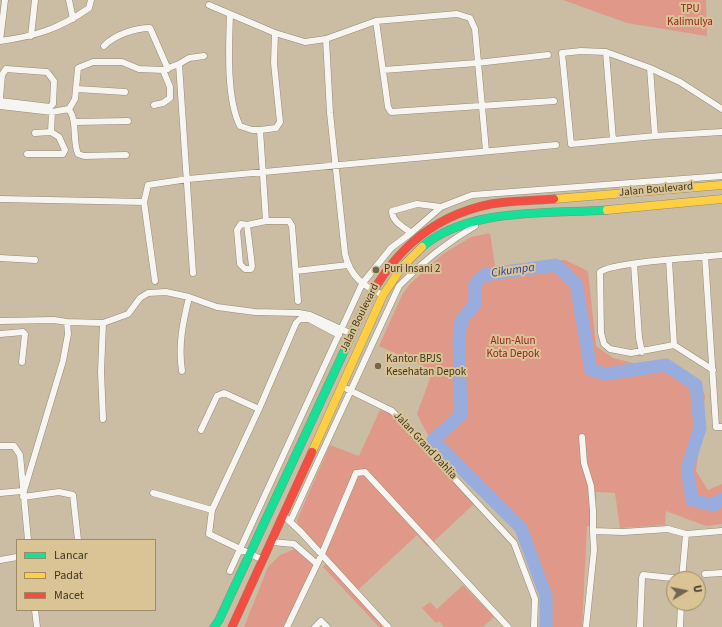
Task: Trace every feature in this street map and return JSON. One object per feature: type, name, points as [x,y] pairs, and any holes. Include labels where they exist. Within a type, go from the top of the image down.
[{"type":"main road","name":"Jalan Boulevard","points":[[214,627],[219,620],[251,554],[372,290],[394,258],[422,232],[440,222],[473,208],[491,204],[722,185]]},
{"type":"main road","name":"Jalan Boulevard","points":[[232,627],[272,542],[287,519],[342,386],[383,295],[396,274],[425,246],[445,231],[471,222],[497,218],[617,210],[722,199]]},
{"type":"street","points":[[6,0],[0,41],[31,36],[73,19],[89,8],[91,0]]},
{"type":"street","points":[[31,36],[35,0]]},
{"type":"street","points":[[69,0],[73,19]]},
{"type":"street","points":[[209,5],[275,33],[305,42],[326,38],[376,21],[457,14],[470,18],[475,29],[486,151]]},
{"type":"street","points":[[230,14],[229,46],[234,113],[240,126],[252,130],[276,128],[280,122],[274,63],[275,33]]},
{"type":"street","points":[[376,21],[388,107],[391,112],[554,101]]},
{"type":"street","points":[[104,46],[109,40],[141,28],[150,28],[166,69],[170,87],[170,98],[164,103],[154,105]]},
{"type":"street","points":[[326,38],[330,113],[348,265],[356,279],[372,290],[383,295]]},
{"type":"street","points":[[722,109],[680,82],[650,68],[606,52],[581,51],[562,53],[571,144],[655,136],[722,132]]},
{"type":"street","points":[[606,52],[613,140]]},
{"type":"street","points":[[383,70],[477,63],[548,55]]},
{"type":"street","points":[[0,106],[52,112],[69,108],[75,99],[78,68],[93,62],[122,62],[139,69],[166,69],[189,58],[204,56]]},
{"type":"street","points":[[178,64],[188,179],[193,273]]},
{"type":"street","points":[[650,68],[655,136]]},
{"type":"street","points":[[0,98],[2,75],[6,69],[47,72],[54,81],[53,104],[50,107],[0,101]]},
{"type":"street","points":[[77,89],[125,92]]},
{"type":"street","points":[[69,108],[75,122],[75,147],[78,154],[84,156],[126,155]]},
{"type":"street","points":[[51,132],[52,112]]},
{"type":"street","points":[[75,122],[128,121]]},
{"type":"street","points":[[260,130],[266,222]]},
{"type":"street","points":[[26,154],[63,154],[65,150],[59,137],[51,132],[35,132]]},
{"type":"street","points":[[155,281],[144,202],[147,186],[188,179],[336,167],[486,151],[556,146]]},
{"type":"street","points":[[230,571],[242,549],[362,284],[391,248],[441,207],[472,195],[722,176]]},
{"type":"street","points":[[0,199],[144,202]]},
{"type":"street","points":[[411,233],[396,221],[392,216],[392,211],[417,204],[441,207]]},
{"type":"street","points":[[247,224],[252,266],[251,269],[245,269],[240,264],[236,230],[241,224],[285,220],[291,223],[298,301]]},
{"type":"street","points":[[388,627],[287,519],[399,286],[422,262],[449,241],[475,226]]},
{"type":"street","points":[[713,370],[674,345],[631,353],[610,349],[604,344],[601,333],[600,272],[604,268],[722,255]]},
{"type":"street","points":[[705,256],[716,427],[722,427]]},
{"type":"street","points":[[0,258],[36,260]]},
{"type":"street","points":[[669,260],[674,345]]},
{"type":"street","points":[[634,264],[639,338],[642,352]]},
{"type":"street","points":[[296,271],[348,265]]},
{"type":"street","points":[[0,322],[54,320],[67,322],[103,323],[128,314],[140,298],[148,293],[166,292],[189,297],[217,307],[255,312],[299,313],[310,315],[340,332]]},
{"type":"street","points":[[182,371],[180,357],[181,331],[189,297]]},
{"type":"street","points":[[263,560],[209,534],[212,510],[259,409],[296,322],[300,318],[309,319],[340,332],[352,334]]},
{"type":"street","points":[[23,494],[63,361],[68,334],[67,322]]},
{"type":"street","points":[[103,323],[101,372],[104,419]]},
{"type":"street","points":[[0,334],[23,332],[25,334],[22,362]]},
{"type":"street","name":"Jalan Grand Dahlia","points":[[342,386],[392,411],[514,543],[535,599],[534,627]]},
{"type":"street","points":[[201,430],[217,396],[222,392],[259,409]]},
{"type":"street","points":[[582,437],[584,463],[591,486],[594,512],[594,550],[586,627]]},
{"type":"street","points":[[0,446],[14,446],[20,456],[28,539]]},
{"type":"street","points":[[287,627],[321,556],[356,473],[365,472],[508,627]]},
{"type":"street","points":[[0,493],[23,494],[59,492],[73,495],[78,539]]},
{"type":"street","points":[[153,493],[212,510]]},
{"type":"street","points":[[593,531],[623,532],[668,528],[686,534],[722,531]]},
{"type":"street","points":[[683,571],[686,534]]},
{"type":"street","points":[[272,542],[294,544],[317,564]]},
{"type":"street","points":[[0,560],[16,557]]},
{"type":"street","points":[[706,574],[722,573]]},
{"type":"street","points":[[640,627],[643,575],[666,577]]},
{"type":"street","points":[[35,611],[37,627]]},
{"type":"street","points":[[680,627],[681,611]]},
{"type":"street","points":[[315,627],[321,621],[327,627]]},
{"type":"green space","name":"TPU Kalimulya","points":[[563,0],[706,0],[707,36],[627,23]]},
{"type":"green space","name":"Alun-Alun Kota Depok","points":[[490,233],[495,266],[565,260],[588,271],[596,346],[613,358],[698,379],[705,396],[696,471],[708,490],[722,484],[722,524],[706,526],[666,511],[665,525],[620,528],[615,493],[596,492],[595,526],[587,526],[582,627],[545,627],[545,596],[519,529],[487,491],[476,486],[431,441],[417,414],[433,370],[379,346],[402,295],[410,284],[443,254],[471,237]]},
{"type":"green space","points":[[380,410],[390,413],[475,503],[428,547],[417,535],[358,590],[299,528],[297,520],[330,445],[359,456]]},
{"type":"green space","points":[[295,549],[313,565],[284,627],[244,627],[268,567],[280,555]]},
{"type":"green space","points":[[326,564],[384,627],[379,627],[323,567]]},
{"type":"green space","points":[[463,585],[494,617],[483,627],[444,627],[439,621],[436,623],[422,608],[430,602],[437,609]]},
{"type":"waterway","name":"Cikumpa","points":[[546,627],[546,596],[521,528],[433,440],[461,415],[459,342],[461,321],[475,304],[475,284],[484,275],[556,265],[576,284],[591,370],[606,374],[666,365],[696,385],[700,428],[687,469],[692,500],[714,505],[722,499]]},
{"type":"traffic: fast","points":[[422,247],[441,234],[462,225],[486,219],[536,213],[607,210]]},
{"type":"traffic: fast","points":[[214,627],[219,620],[360,317]]},
{"type":"traffic: slow","points":[[554,199],[722,185]]},
{"type":"traffic: slow","points":[[607,210],[722,199]]},
{"type":"traffic: slow","points":[[312,452],[383,295],[402,267],[422,247]]},
{"type":"traffic: jam","points":[[360,317],[370,296],[396,259],[428,230],[447,219],[468,210],[491,204],[554,199]]},
{"type":"traffic: jam","points":[[232,627],[312,452]]},
{"type":"place","name":"Puri Insani 2","points":[[376,270]]},
{"type":"place","name":"Kantor BPJS Kesehatan Depok","points":[[378,366]]}]
